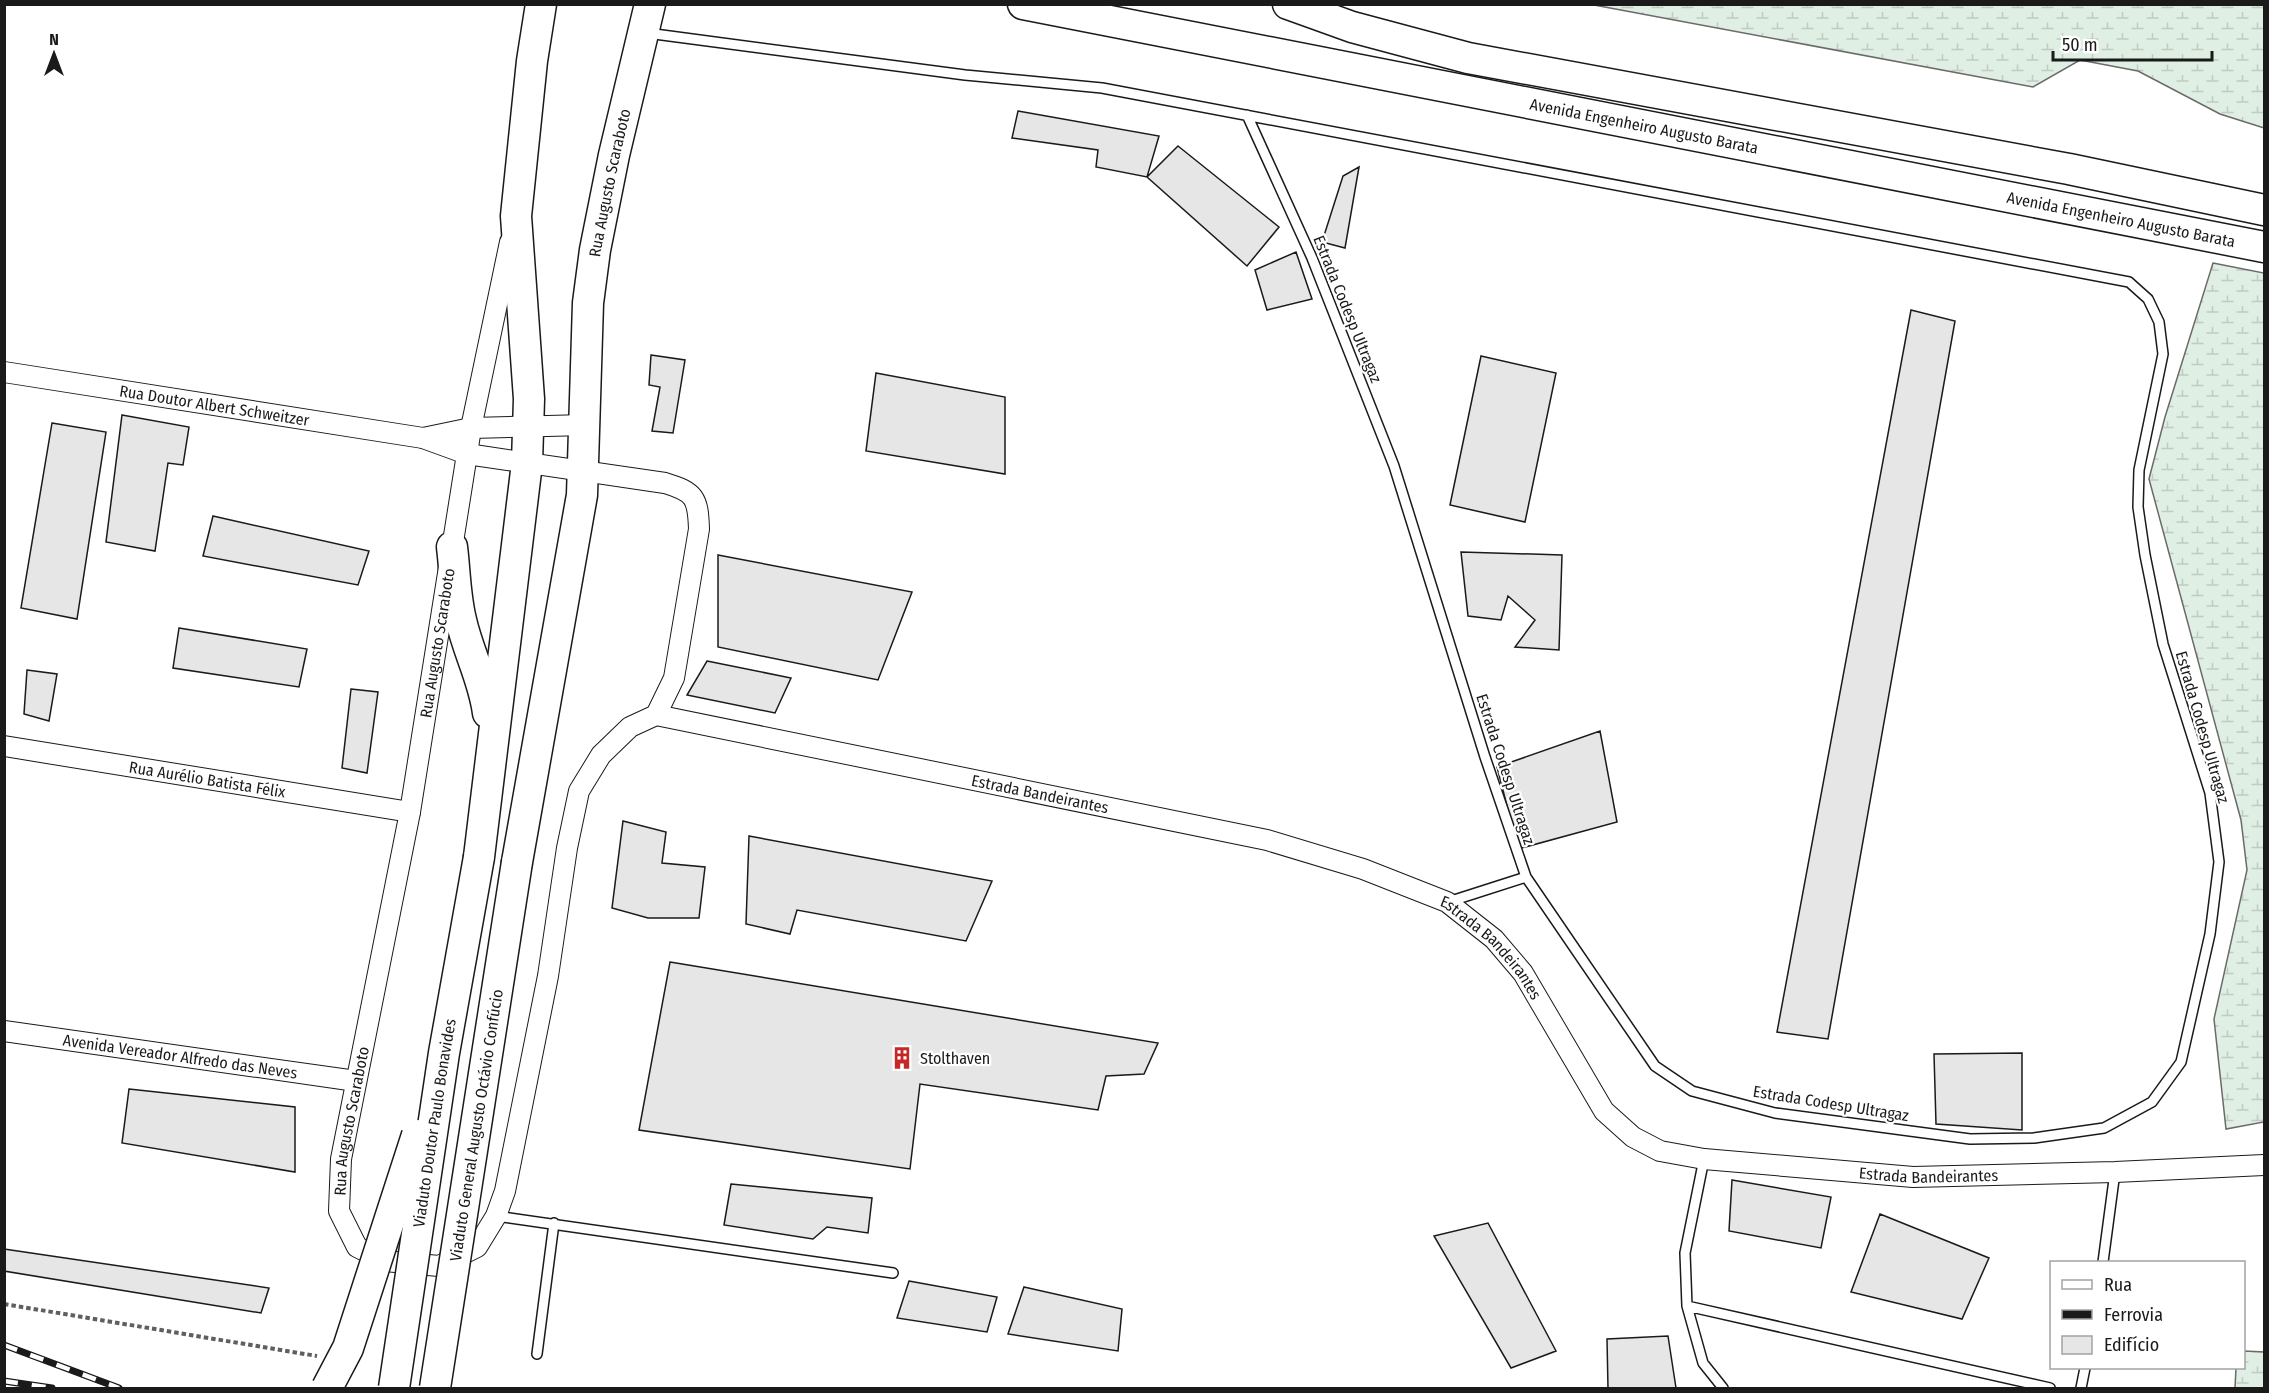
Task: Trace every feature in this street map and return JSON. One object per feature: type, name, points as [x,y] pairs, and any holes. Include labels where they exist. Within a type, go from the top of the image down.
[{"type":"main road","name":"Rua Augusto Scaraboto","points":[[479,857],[527,463],[529,426],[525,322],[516,216],[532,61],[542,4]]},
{"type":"main road","name":"Avenida Engenheiro Augusto Barata","points":[[1023,4],[2265,247]]},
{"type":"main road","name":"Avenida Engenheiro Augusto Barata","points":[[1288,4],[1352,27],[1468,58],[2069,169],[2265,210]]},
{"type":"main road","name":"Rua Augusto Scaraboto","points":[[517,862],[585,470],[588,303],[595,250],[614,155],[647,19]]},
{"type":"main road","points":[[452,547],[461,621],[473,662],[483,682],[491,747]]},
{"type":"main road","name":"Viaduto Doutor Paulo Bonavides","points":[[394,1389],[444,1053],[479,857]]},
{"type":"main road","name":"Viaduto General Augusto Octávio Confúcio","points":[[435,1389],[517,862]]},
{"type":"main road","points":[[327,1389],[348,1348],[444,1053]]},
{"type":"main road","points":[[457,1389],[458,1243]]},
{"type":"street","name":"Rua Augusto Scaraboto","points":[[516,216],[471,428],[410,812],[341,1159],[339,1211],[357,1246],[385,1261],[440,1266],[477,1247],[496,1216],[505,1191],[548,976],[567,848],[579,791],[601,755],[630,727],[656,715]]},
{"type":"street","name":"Rua Doutor Albert Schweitzer","points":[[4,372],[423,438],[467,454],[665,483],[691,493],[698,505],[699,529],[674,678],[656,715]]},
{"type":"street","name":"Rua Doutor Albert Schweitzer","points":[[423,438],[471,428],[586,425]]},
{"type":"street","name":"Estrada Bandeirantes","points":[[656,715],[1267,840],[1363,869],[1447,902],[1494,939],[1523,973],[1604,1111],[1632,1137],[1660,1151],[1704,1159],[1913,1177],[2115,1172],[2265,1165]]},
{"type":"street","name":"Rua Aurélio Batista Félix","points":[[4,746],[410,812]]},
{"type":"street","name":"Avenida Vereador Alfredo das Neves","points":[[4,1030],[356,1082]]},
{"type":"lane","points":[[647,19],[965,75],[1102,88],[1247,115]]},
{"type":"lane","name":"Estrada Codesp Ultragaz","points":[[1247,115],[2129,282],[2148,299],[2159,322],[2163,354],[2139,470],[2138,507],[2163,644],[2211,793],[2219,862],[2211,934],[2181,1062],[2152,1102],[2104,1128],[2034,1138],[1970,1139],[1775,1113],[1692,1091],[1655,1066],[1526,877],[1488,768],[1394,466],[1312,258],[1247,115]]},
{"type":"lane","points":[[1447,902],[1526,877]]},
{"type":"lane","points":[[1704,1159],[1685,1252],[1687,1306],[1703,1363],[1724,1389]]},
{"type":"lane","points":[[2103,1261],[2115,1172]]},
{"type":"lane","points":[[496,1216],[893,1273]]},
{"type":"lane","points":[[537,1354],[554,1223]]},
{"type":"lane","points":[[1687,1306],[2050,1389]]},
{"type":"lane","points":[[2081,1389],[2085,1369]]},
{"type":"path","points":[[4,1304],[320,1356]]},
{"type":"green space","points":[[1594,5],[2264,5],[2264,128],[2220,114],[2138,71],[2080,60],[2033,87]]},
{"type":"green space","points":[[2213,263],[2264,273],[2264,1122],[2226,1129],[2214,1019],[2247,870],[2241,820],[2149,479],[2165,417]]},
{"type":"green space","points":[[2245,1351],[2264,1352],[2264,1388],[2235,1388],[2236,1369],[2245,1369]]},
{"type":"building","points":[[1018,111],[1159,136],[1147,177],[1096,167],[1098,150],[1012,138]]},
{"type":"building","points":[[1178,146],[1279,227],[1247,266],[1147,177]]},
{"type":"building","points":[[1359,167],[1345,248],[1322,242],[1343,176]]},
{"type":"building","points":[[1296,252],[1312,299],[1267,310],[1255,270]]},
{"type":"building","points":[[1911,310],[1955,321],[1828,1039],[1777,1032]]},
{"type":"building","points":[[651,355],[685,360],[673,433],[652,431],[660,387],[649,385]]},
{"type":"building","points":[[1481,356],[1556,373],[1525,522],[1450,505]]},
{"type":"building","points":[[876,373],[1005,397],[1005,474],[866,451]]},
{"type":"building","points":[[122,415],[189,427],[183,465],[168,463],[155,551],[106,542]]},
{"type":"building","points":[[52,423],[106,432],[77,619],[21,608]]},
{"type":"building","points":[[213,516],[369,551],[358,585],[203,556]]},
{"type":"building","points":[[1461,552],[1562,555],[1559,650],[1515,647],[1535,620],[1508,596],[1501,620],[1468,616]]},
{"type":"building","points":[[718,555],[912,592],[878,680],[718,647]]},
{"type":"building","points":[[179,628],[307,649],[299,687],[173,668]]},
{"type":"building","points":[[707,661],[791,678],[775,713],[687,695]]},
{"type":"building","points":[[27,670],[57,674],[49,721],[24,714]]},
{"type":"building","points":[[351,689],[378,692],[367,773],[342,768]]},
{"type":"building","points":[[1600,731],[1617,822],[1518,849],[1497,767]]},
{"type":"building","points":[[623,821],[666,832],[662,863],[705,867],[699,918],[648,918],[612,908]]},
{"type":"building","points":[[749,836],[992,881],[966,941],[797,910],[790,934],[746,924]]},
{"type":"building","name":"Stolthaven","points":[[670,962],[1158,1043],[1144,1074],[1106,1076],[1098,1110],[920,1084],[910,1169],[639,1130]]},
{"type":"building","points":[[2022,1053],[2022,1130],[1936,1124],[1934,1054]]},
{"type":"building","points":[[129,1089],[295,1107],[295,1172],[122,1143]]},
{"type":"building","points":[[1732,1180],[1831,1197],[1821,1248],[1729,1231]]},
{"type":"building","points":[[731,1184],[872,1198],[868,1233],[827,1227],[813,1239],[724,1225]]},
{"type":"building","points":[[1880,1214],[1989,1258],[1962,1319],[1851,1292]]},
{"type":"building","points":[[1488,1223],[1556,1351],[1511,1368],[1434,1236]]},
{"type":"building","points":[[4,1249],[269,1288],[261,1313],[4,1271]]},
{"type":"building","points":[[909,1281],[997,1297],[987,1332],[897,1318]]},
{"type":"building","points":[[1024,1287],[1122,1309],[1118,1351],[1008,1334]]},
{"type":"building","points":[[1668,1336],[1676,1388],[1608,1388],[1607,1339]]},
{"type":"railway","points":[[4,1345],[119,1388]]},
{"type":"railway","points":[[4,1381],[52,1388]]},
{"type":"place","name":"Stolthaven","points":[[902,1058]]}]
